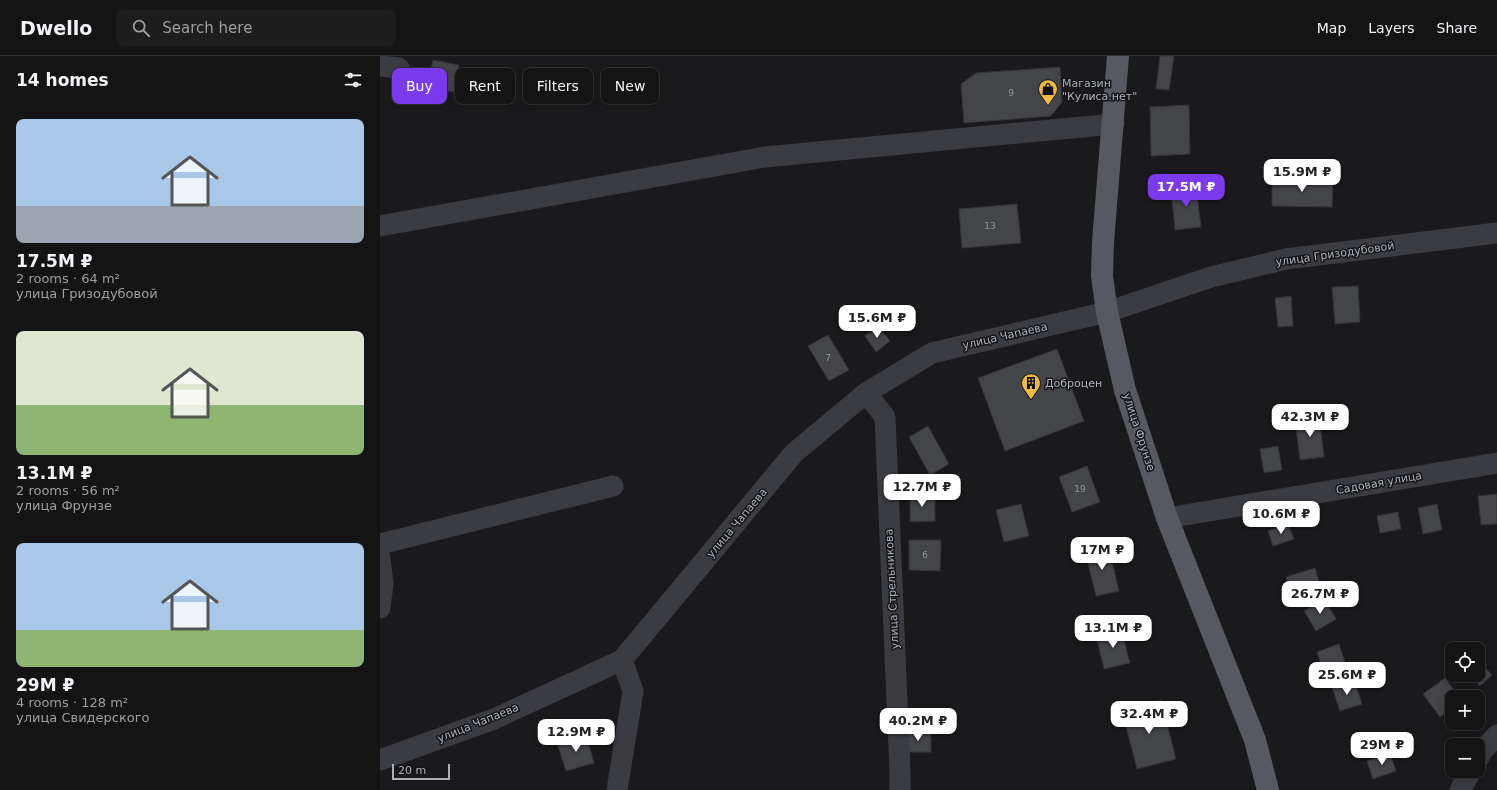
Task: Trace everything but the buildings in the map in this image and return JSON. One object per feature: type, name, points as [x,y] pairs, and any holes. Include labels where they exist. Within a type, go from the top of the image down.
[{"type":"main road","name":"улица Фрунзе","points":[[1118,56],[1114,124],[1103,242],[1102,276],[1107,312],[1125,390],[1167,518],[1255,740],[1268,790]]},
{"type":"street","points":[[380,226],[765,157],[1114,124]]},
{"type":"street","name":"улица Гризодубовой","points":[[1107,312],[1211,277],[1286,259],[1497,233]]},
{"type":"street","name":"улица Чапаева","points":[[380,760],[494,719],[622,660],[794,453],[866,394],[932,353],[1107,312]]},
{"type":"street","name":"улица Стрельникова","points":[[866,394],[885,418],[900,790]]},
{"type":"street","name":"Садовая улица","points":[[1167,518],[1497,463]]},
{"type":"street","points":[[380,544],[613,486]]},
{"type":"street","points":[[380,558],[383,583],[380,608]]},
{"type":"street","points":[[617,790],[634,691],[622,660]]},
{"type":"street","points":[[1460,790],[1467,778]]},
{"type":"place","name":"Магазин \"Кулиса.нет\"","points":[[1048,106]]},
{"type":"place","name":"Доброцен","points":[[1031,400]]}]
